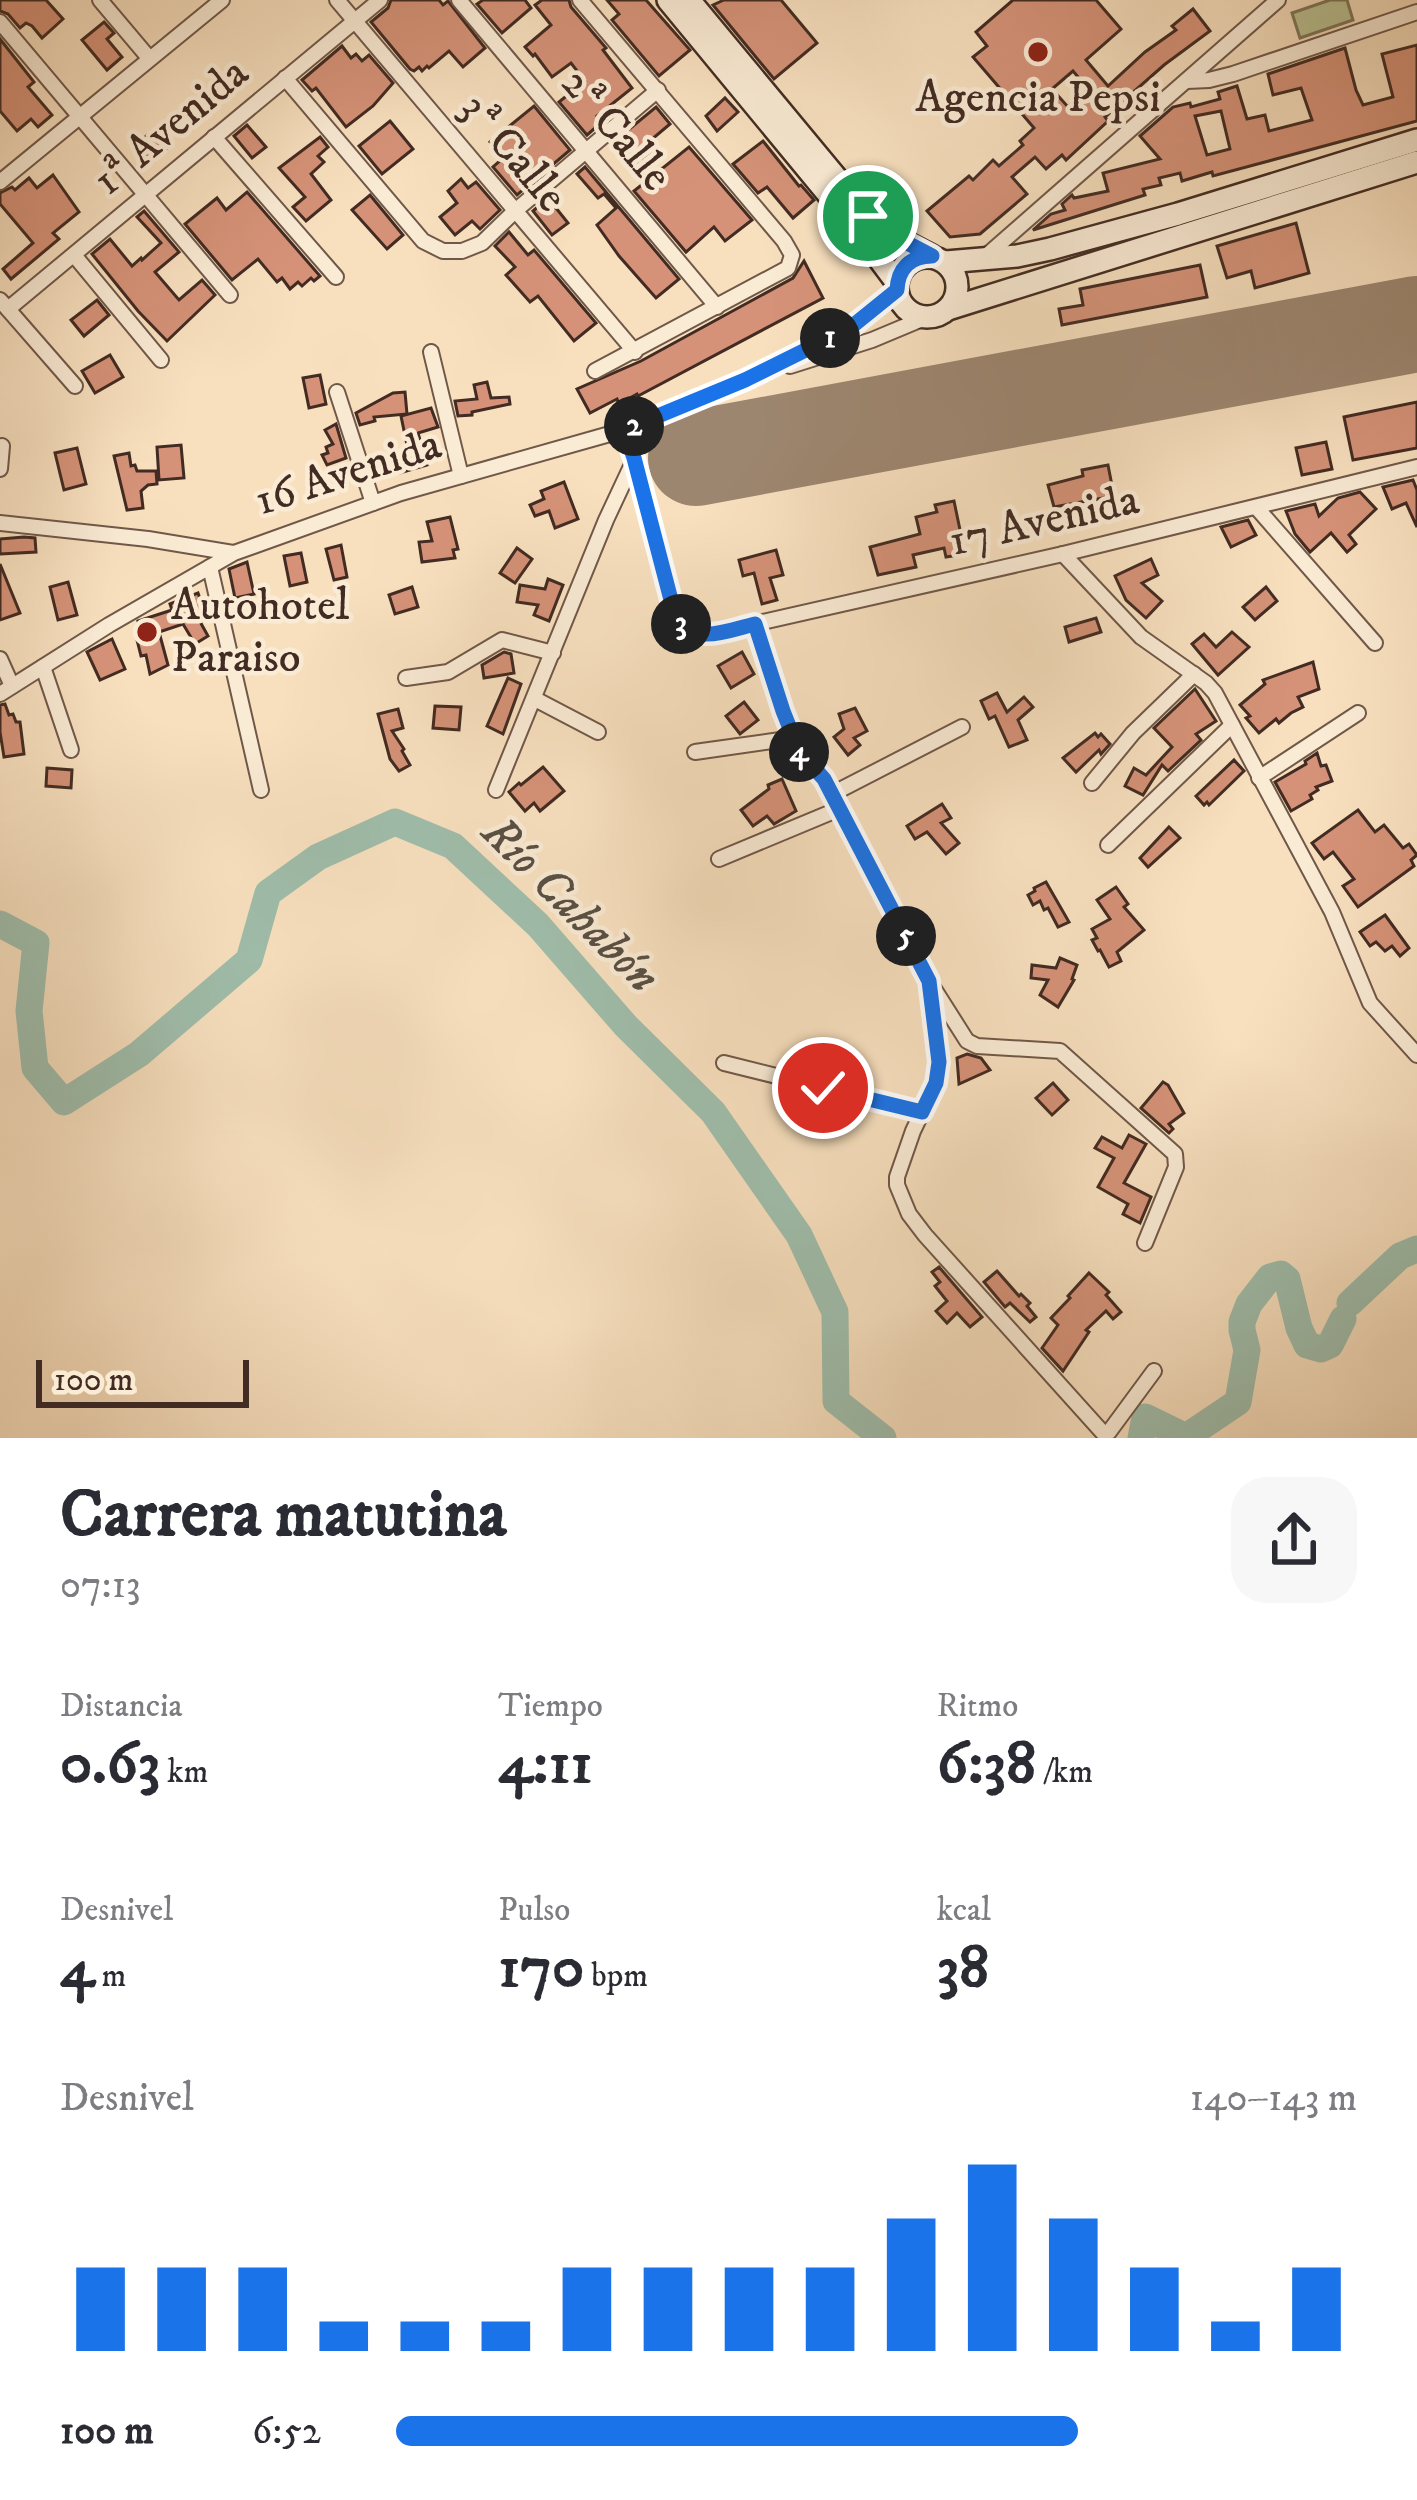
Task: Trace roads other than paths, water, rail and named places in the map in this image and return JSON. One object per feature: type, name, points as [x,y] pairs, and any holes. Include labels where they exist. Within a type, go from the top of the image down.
[{"type":"street","points":[[100,0],[149,58]]},
{"type":"street","name":"3ª Calle","points":[[338,0],[634,352]]},
{"type":"street","name":"1ª Avenida","points":[[4,305],[74,255],[380,0]]},
{"type":"street","name":"2ª Calle","points":[[459,0],[716,307]]},
{"type":"street","points":[[580,0],[792,255],[788,268],[595,371]]},
{"type":"street","points":[[668,0],[856,228],[897,287],[904,306],[911,312],[938,313],[958,291],[957,280],[939,259],[890,234],[868,216],[688,0]]},
{"type":"street","points":[[982,260],[1278,0]]},
{"type":"street","name":"1ª Avenida","points":[[4,171],[80,117],[219,1]]},
{"type":"street","points":[[1187,81],[1233,74],[1417,12]]},
{"type":"street","points":[[0,22],[230,295]]},
{"type":"street","points":[[285,78],[423,242],[443,251],[462,251],[482,243],[658,90]]},
{"type":"street","points":[[214,136],[336,277]]},
{"type":"street","name":"16 Avenida","points":[[745,380],[872,340],[1417,140]]},
{"type":"street","name":"16 Avenida","points":[[939,259],[982,260],[1050,249],[1209,216],[1417,162]]},
{"type":"street","points":[[74,255],[161,360]]},
{"type":"street","points":[[897,287],[905,266],[922,256],[939,259]]},
{"type":"street","name":"16 Avenida","points":[[6,690],[234,553],[373,503],[624,430],[745,380],[850,328],[897,287]]},
{"type":"street","points":[[4,305],[75,386]]},
{"type":"street","points":[[430,352],[461,476]]},
{"type":"street","points":[[338,392],[373,503]]},
{"type":"street","points":[[496,790],[634,458],[624,430]]},
{"type":"street","points":[[0,469],[2,446]]},
{"type":"street","name":"17 Avenida","points":[[634,458],[676,619],[687,631],[705,635],[1417,467]]},
{"type":"street","points":[[1256,507],[1375,643]]},
{"type":"street","points":[[0,523],[148,538],[234,553]]},
{"type":"street","points":[[1063,554],[1141,637],[1215,693],[1332,912],[1370,1003],[1417,1055]]},
{"type":"street","points":[[210,567],[261,790]]},
{"type":"street","points":[[755,624],[799,751],[824,779],[929,981],[967,1041],[977,1046],[1060,1051],[1175,1154],[1176,1167],[1145,1243]]},
{"type":"street","points":[[406,678],[448,672],[502,640],[553,653]]},
{"type":"street","points":[[0,659],[6,690]]},
{"type":"street","points":[[43,667],[71,750]]},
{"type":"street","points":[[1092,783],[1194,674]]},
{"type":"street","points":[[535,699],[598,732]]},
{"type":"street","points":[[1259,778],[1358,713]]},
{"type":"street","points":[[1108,845],[1232,725]]},
{"type":"street","points":[[719,859],[836,801],[962,727]]},
{"type":"street","points":[[695,752],[794,738]]},
{"type":"street","points":[[929,981],[939,1062],[936,1083],[897,1177],[909,1214],[1104,1434],[1154,1371]]},
{"type":"street","points":[[724,1063],[922,1112]]},
{"type":"waterway","name":"Río Cahabón","points":[[0,924],[36,943],[29,1011],[35,1068],[64,1102],[139,1054],[249,960],[268,893],[318,857],[395,822],[453,846],[538,925],[626,1026],[713,1112],[799,1235],[835,1312],[836,1401],[883,1438]]},
{"type":"waterway","name":"Río Cahabón","points":[[1350,1303],[1400,1256],[1417,1249]]},
{"type":"waterway","name":"Río Cahabón","points":[[1141,1438],[1145,1417],[1186,1437],[1238,1402],[1247,1350],[1242,1322],[1270,1277],[1281,1274],[1287,1279],[1307,1345],[1321,1349],[1330,1345],[1343,1319]]},
{"type":"place","name":"Agencia Pepsi","points":[[1038,52]]},
{"type":"place","name":"Autohotel Paraiso","points":[[147,632]]}]
